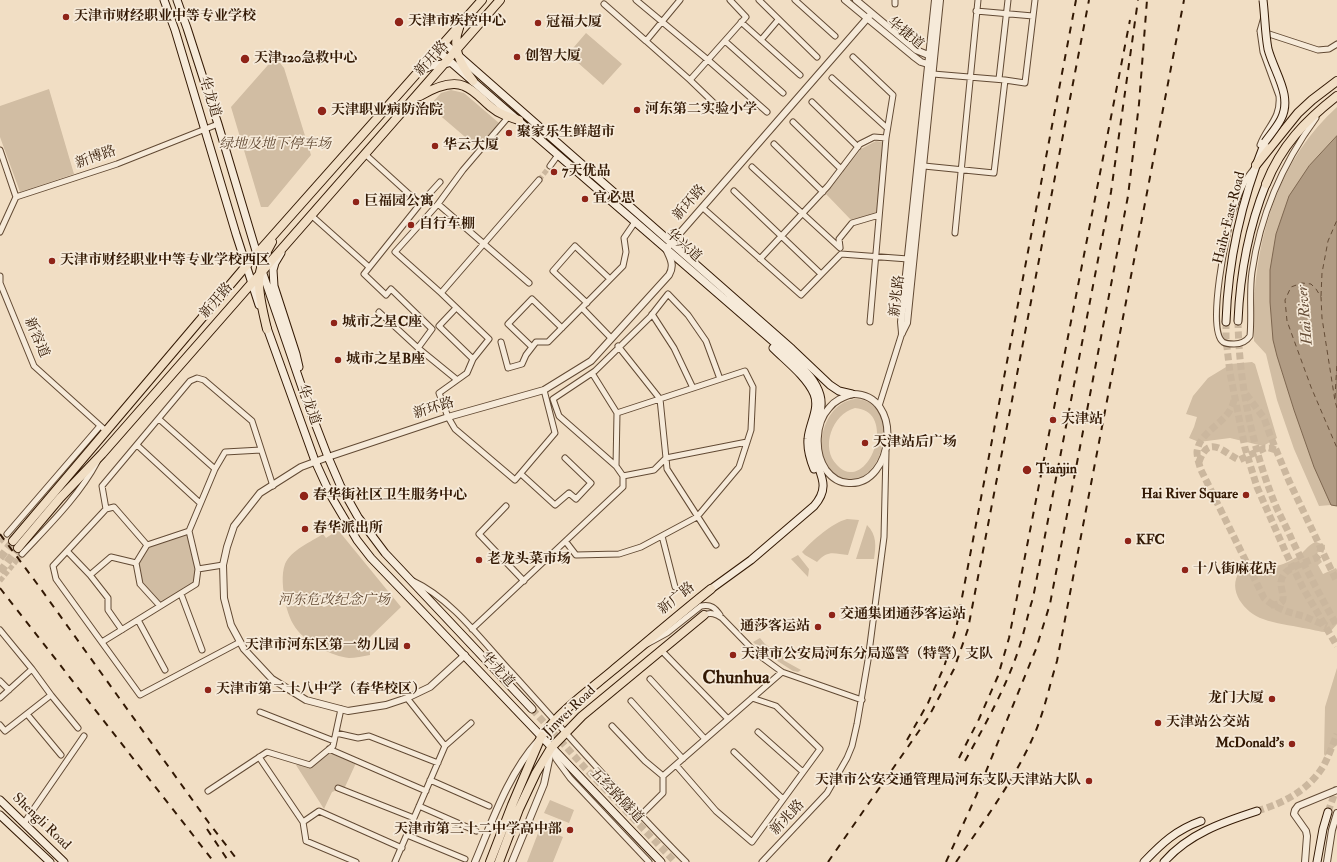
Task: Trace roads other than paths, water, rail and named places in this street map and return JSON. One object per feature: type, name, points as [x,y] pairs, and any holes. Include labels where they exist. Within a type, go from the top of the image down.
[{"type":"main road","name":"华龙道","points":[[164,0],[175,30],[251,283],[315,461],[334,502],[371,558],[552,748]]},
{"type":"main road","points":[[177,0],[218,124],[257,254],[260,271],[328,456],[341,487],[358,517],[385,553],[532,709]]},
{"type":"main road","name":"新开路","points":[[12,541],[103,428],[482,0]]},
{"type":"main road","name":"新开路","points":[[20,551],[60,498],[102,454],[260,271],[312,216],[411,102],[449,62],[458,56],[500,0]]},
{"type":"main road","points":[[1256,165],[1265,142],[1281,119],[1285,101],[1269,50],[1263,0]]},
{"type":"main road","points":[[458,56],[456,37],[461,24]]},
{"type":"main road","points":[[444,43],[458,56],[476,78]]},
{"type":"main road","name":"华兴道","points":[[438,51],[449,62],[476,78],[612,189],[668,246],[810,376],[818,389],[821,406],[814,433],[813,445],[816,460],[823,478],[824,492],[819,501]]},
{"type":"main road","points":[[419,72],[430,66],[449,62],[458,56]]},
{"type":"main road","name":"华兴道","points":[[476,78],[510,115]]},
{"type":"main road","name":"Haihe East Road","points":[[1226,322],[1230,266],[1242,214],[1256,165],[1298,113],[1337,81]]},
{"type":"main road","points":[[411,102],[438,87],[457,84],[469,88],[491,107],[519,120]]},
{"type":"main road","name":"Haihe East Road","points":[[1238,321],[1240,284],[1244,254],[1255,213],[1266,184],[1288,143],[1305,124],[1326,104],[1337,96]]},
{"type":"main road","name":"华兴道","points":[[519,120],[635,222],[668,246],[792,349],[830,385],[839,391],[852,394]]},
{"type":"main road","points":[[267,329],[260,293],[260,271],[269,247],[280,227]]},
{"type":"main road","points":[[289,241],[275,263],[272,278],[296,354],[300,381]]},
{"type":"main road","points":[[758,329],[774,349],[806,381],[815,395],[816,409],[807,443],[810,458],[818,478],[819,489],[814,500],[779,530],[762,550]]},
{"type":"main road","name":"新广路","points":[[555,721],[577,700],[659,631],[710,589],[733,574],[803,517],[819,501]]},
{"type":"main road","name":"Jinwei Road","points":[[499,862],[528,791],[542,762],[565,732],[582,716],[704,615]]},
{"type":"main road","name":"Jinwei Road","points":[[490,862],[541,737],[555,721]]},
{"type":"main road","name":"五经路隧道","points":[[552,748],[662,862]]},
{"type":"main road","name":"Shengli Road","points":[[0,800],[64,862]]},
{"type":"main road","points":[[1164,862],[1190,839],[1217,826],[1257,810]]},
{"type":"main road","points":[[1317,862],[1328,812]]},
{"type":"main road","name":"Shengli Road","points":[[0,815],[50,862]]},
{"type":"main road","points":[[1144,862],[1168,838],[1201,821]]},
{"type":"street","points":[[636,0],[767,112]]},
{"type":"street","points":[[690,80],[746,17],[730,0]]},
{"type":"street","points":[[759,0],[816,57]]},
{"type":"street","points":[[795,0],[835,36]]},
{"type":"street","name":"华捷道","points":[[845,0],[916,50],[932,57]]},
{"type":"street","name":"华捷道","points":[[856,0],[863,3],[869,16],[913,56],[931,65]]},
{"type":"street","name":"新兆路","points":[[932,57],[935,0]]},
{"type":"street","name":"新兆路","points":[[902,333],[901,322],[908,259],[940,0]]},
{"type":"street","points":[[955,233],[978,0]]},
{"type":"street","points":[[924,166],[994,173],[1008,0]]},
{"type":"street","points":[[933,74],[970,76],[1025,82],[1035,0]]},
{"type":"street","points":[[646,41],[678,1]]},
{"type":"street","points":[[604,4],[716,105]]},
{"type":"street","points":[[976,11],[1033,16]]},
{"type":"street","name":"新环路","points":[[465,655],[430,687],[407,698],[386,705],[348,711],[306,700],[272,679],[244,649],[231,625],[224,598],[223,565],[234,526],[260,493],[301,467],[328,456],[448,417],[544,390],[591,360],[669,275],[672,264],[668,246],[869,16]]},
{"type":"street","points":[[1264,16],[1260,31],[1263,52],[1279,96],[1280,103],[1276,119],[1262,139],[1256,165],[1243,185],[1233,212],[1219,284],[1216,311],[1218,336],[1227,344],[1239,344],[1247,341],[1250,336],[1252,272],[1261,229],[1269,204],[1285,168],[1309,127],[1326,104]]},
{"type":"street","points":[[761,40],[778,20]]},
{"type":"street","points":[[741,22],[800,75]]},
{"type":"street","points":[[1260,31],[1318,50],[1329,49],[1337,44]]},
{"type":"street","points":[[725,41],[783,93]]},
{"type":"street","points":[[853,57],[893,95],[887,128],[870,322]]},
{"type":"street","name":"新兆路","points":[[902,333],[907,324],[933,74],[931,65]]},
{"type":"street","points":[[832,78],[887,128]]},
{"type":"street","points":[[812,102],[858,147]]},
{"type":"street","points":[[510,115],[438,204],[395,252],[489,339],[473,359],[467,374],[439,393],[448,417],[455,429],[516,480],[555,433],[544,390]]},
{"type":"street","points":[[793,122],[841,169]]},
{"type":"street","name":"新博路","points":[[16,197],[117,164],[218,124]]},
{"type":"street","points":[[760,258],[823,192],[860,144],[874,137],[886,138]]},
{"type":"street","points":[[774,144],[823,192]]},
{"type":"street","points":[[0,150],[16,197],[0,232]]},
{"type":"street","points":[[365,154],[420,204]]},
{"type":"street","points":[[550,166],[558,155]]},
{"type":"street","points":[[752,167],[840,248]]},
{"type":"street","points":[[441,294],[539,180]]},
{"type":"street","points":[[418,348],[432,330],[391,290],[386,295],[364,274],[420,204],[440,182]]},
{"type":"street","points":[[734,191],[821,274]]},
{"type":"street","points":[[438,204],[485,243],[529,283]]},
{"type":"street","points":[[702,208],[801,295],[841,254],[908,259]]},
{"type":"street","points":[[841,254],[839,239],[852,224],[879,215]]},
{"type":"street","points":[[312,216],[369,267]]},
{"type":"street","points":[[501,342],[508,368],[522,364],[526,354],[536,342],[548,342],[623,266],[626,252],[624,238],[635,222]]},
{"type":"street","points":[[587,302],[553,271],[575,246],[610,279]]},
{"type":"street","name":"新容道","points":[[0,276],[0,283],[34,366],[103,428]]},
{"type":"street","points":[[472,629],[624,487],[623,476],[616,466],[559,416],[553,399],[592,373],[652,314],[668,294],[688,315],[706,341],[711,351],[720,379]]},
{"type":"street","points":[[532,347],[508,324],[532,299],[562,328]]},
{"type":"street","points":[[456,308],[439,326],[473,359]]},
{"type":"street","points":[[582,308],[611,338]]},
{"type":"street","points":[[379,312],[430,359],[456,380]]},
{"type":"street","points":[[652,314],[674,348],[693,388]]},
{"type":"street","points":[[879,406],[902,333]]},
{"type":"street","points":[[619,346],[660,399],[667,469],[716,546]]},
{"type":"street","points":[[566,542],[576,555],[619,554],[641,547],[697,517],[739,467],[751,430],[753,387],[745,371],[617,413]]},
{"type":"street","points":[[592,373],[617,413],[616,466]]},
{"type":"street","points":[[106,508],[102,486],[190,381],[198,378],[204,380],[252,421],[273,486]]},
{"type":"street","points":[[852,394],[863,394],[868,396],[879,406],[886,421],[888,433],[886,449],[877,468],[868,477],[859,482],[847,483],[832,477],[824,468],[819,455],[818,444],[819,429],[827,410],[845,396],[852,394]]},
{"type":"street","points":[[159,419],[215,469]]},
{"type":"street","points":[[7,534],[103,428]]},
{"type":"street","points":[[623,476],[654,470],[666,458],[747,442]]},
{"type":"street","points":[[136,445],[200,503]]},
{"type":"street","name":"新兆路","points":[[762,862],[818,803],[834,783],[852,746],[862,700],[884,537],[886,449]]},
{"type":"street","points":[[102,642],[196,584],[198,569],[189,531],[215,469],[225,452],[261,450]]},
{"type":"street","points":[[520,474],[555,505],[569,493],[576,499],[591,483],[565,458]]},
{"type":"street","points":[[506,506],[478,534],[524,581]]},
{"type":"street","points":[[147,545],[114,507],[106,508],[53,566],[56,579],[140,695],[240,642]]},
{"type":"street","points":[[160,606],[140,584],[136,563],[147,545],[189,531]]},
{"type":"street","points":[[662,536],[675,587]]},
{"type":"street","points":[[67,551],[90,575],[108,598],[108,610],[122,630]]},
{"type":"street","points":[[90,575],[111,557],[136,563]]},
{"type":"street","points":[[198,569],[223,565]]},
{"type":"street","points":[[409,579],[425,586],[452,608],[640,816],[686,862]]},
{"type":"street","points":[[180,594],[202,650]]},
{"type":"street","points":[[641,647],[655,641],[667,633],[701,606],[707,605],[714,607],[722,618]]},
{"type":"street","points":[[704,615],[709,613],[717,614],[730,624],[748,645],[763,659],[782,672],[862,700]]},
{"type":"street","points":[[138,620],[165,670]]},
{"type":"street","points":[[0,630],[78,728]]},
{"type":"street","points":[[661,650],[728,719]]},
{"type":"street","points":[[0,698],[32,669]]},
{"type":"street","points":[[640,816],[663,793],[663,776],[782,672]]},
{"type":"street","points":[[650,679],[706,739]]},
{"type":"street","points":[[0,681],[9,690]]},
{"type":"street","points":[[0,725],[5,731],[51,695]]},
{"type":"street","points":[[407,698],[445,746]]},
{"type":"street","points":[[676,765],[716,811],[752,842],[820,749],[776,706],[752,698]]},
{"type":"street","points":[[631,701],[683,758]]},
{"type":"street","points":[[208,791],[267,752],[310,765],[333,746],[341,709]]},
{"type":"street","points":[[260,712],[334,741]]},
{"type":"street","points":[[27,714],[61,755]]},
{"type":"street","points":[[396,862],[445,746],[471,723]]},
{"type":"street","points":[[612,726],[645,761],[663,776]]},
{"type":"street","points":[[758,732],[803,772]]},
{"type":"street","points":[[336,733],[358,738],[369,736],[438,763]]},
{"type":"street","points":[[24,823],[84,736]]},
{"type":"street","points":[[475,862],[513,776],[528,752],[541,737]]},
{"type":"street","points":[[512,862],[544,784],[552,748]]},
{"type":"street","points":[[552,748],[556,759],[570,778],[649,862]]},
{"type":"street","points":[[329,749],[426,791]]},
{"type":"street","points":[[734,752],[783,799]]},
{"type":"street","points":[[259,757],[303,822],[306,841],[356,862]]},
{"type":"street","points":[[430,780],[489,806]]},
{"type":"street","points":[[338,788],[414,818]]},
{"type":"street","points":[[1305,862],[1307,836],[1306,831],[1294,814],[1295,810],[1298,806],[1337,790]]},
{"type":"street","points":[[419,806],[476,831]]},
{"type":"street","points":[[303,822],[319,811],[402,848]]},
{"type":"street","points":[[1327,862],[1332,830],[1337,813]]},
{"type":"street","points":[[407,835],[465,859]]},
{"type":"water","name":"Hai River","points":[[1337,136],[1337,506],[1331,505],[1314,467],[1277,356],[1273,340],[1270,302],[1270,270],[1276,234],[1289,196],[1309,166]]},
{"type":"tunnel","points":[[539,180],[550,166]]},
{"type":"tunnel","points":[[1238,321],[1241,368],[1248,414],[1253,437],[1267,482],[1292,540],[1337,626]]},
{"type":"tunnel","points":[[1226,322],[1226,339],[1230,373],[1245,448],[1257,487],[1303,588],[1337,646]]},
{"type":"tunnel","points":[[1246,394],[1264,418],[1289,481],[1337,582]]},
{"type":"tunnel","points":[[1234,400],[1227,415],[1203,438],[1199,444],[1197,454],[1201,470],[1264,598],[1282,610],[1303,616],[1327,626]]},
{"type":"tunnel","points":[[1199,462],[1207,448],[1212,447],[1222,450],[1239,460],[1265,448],[1276,450]]},
{"type":"tunnel","points":[[0,542],[7,534]]},
{"type":"tunnel","points":[[0,558],[13,541]]},
{"type":"tunnel","points":[[0,572],[18,548]]},
{"type":"tunnel","points":[[1271,605],[1281,603],[1283,600],[1281,582],[1285,573],[1316,558],[1319,555],[1321,548]]},
{"type":"tunnel","points":[[0,581],[22,554]]},
{"type":"tunnel","points":[[532,709],[586,769],[675,862]]},
{"type":"tunnel","points":[[1257,811],[1286,800],[1311,782],[1324,765],[1337,734]]},
{"type":"tunnel","points":[[1328,812],[1337,787]]},
{"type":"railway","points":[[907,740],[928,703],[944,667],[956,629],[1076,0]]},
{"type":"railway","points":[[828,862],[928,718],[954,669],[968,629],[1089,0]]},
{"type":"railway","points":[[965,761],[996,704],[1009,675],[1020,645],[1033,598],[1111,192],[1138,0]]},
{"type":"railway","points":[[946,862],[976,796],[1036,649],[1050,604],[1128,196],[1139,104],[1147,0]]},
{"type":"railway","points":[[956,862],[1000,797],[1020,764],[1040,720],[1057,661],[1184,0]]},
{"type":"railway","points":[[959,758],[979,719],[998,676],[1009,638],[1130,20]]},
{"type":"railway","points":[[0,534],[209,823],[239,862]]},
{"type":"railway","points":[[0,588],[214,862]]},
{"type":"railway","points":[[207,829],[229,862]]},
{"type":"place","name":"天津市财经职业中等专业学校","points":[[66,17]]},
{"type":"place","name":"天津市疾控中心","points":[[399,22]]},
{"type":"place","name":"冠福大厦","points":[[538,23]]},
{"type":"place","name":"创智大厦","points":[[517,57]]},
{"type":"place","name":"天津120急救中心","points":[[245,59]]},
{"type":"place","name":"河东第二实验小学","points":[[637,110]]},
{"type":"place","name":"天津职业病防治院","points":[[322,111]]},
{"type":"place","name":"聚家乐生鲜超市","points":[[509,133]]},
{"type":"place","name":"华云大厦","points":[[435,146]]},
{"type":"place","name":"7天优品","points":[[554,172]]},
{"type":"place","name":"宜必思","points":[[585,199]]},
{"type":"place","name":"巨福园公寓","points":[[356,202]]},
{"type":"place","name":"自行车棚","points":[[411,225]]},
{"type":"place","name":"天津市财经职业中等专业学校西区","points":[[52,261]]},
{"type":"place","name":"城市之星C座","points":[[334,323]]},
{"type":"place","name":"城市之星B座","points":[[338,360]]},
{"type":"place","name":"天津站","points":[[1053,420]]},
{"type":"place","name":"天津站后广场","points":[[865,443]]},
{"type":"place","name":"Tianjin","points":[[1027,470]]},
{"type":"place","name":"Hai River Square","points":[[1246,495]]},
{"type":"place","name":"春华街社区卫生服务中心","points":[[304,496]]},
{"type":"place","name":"春华派出所","points":[[305,529]]},
{"type":"place","name":"KFC","points":[[1128,541]]},
{"type":"place","name":"老龙头菜市场","points":[[479,560]]},
{"type":"place","name":"十八街麻花店","points":[[1185,570]]},
{"type":"place","name":"交通集团通莎客运站","points":[[832,615]]},
{"type":"place","name":"通莎客运站","points":[[818,627]]},
{"type":"place","name":"天津市河东区第一幼儿园","points":[[407,646]]},
{"type":"place","name":"天津市公安局河东分局巡警（特警）支队","points":[[733,655]]},
{"type":"place","name":"天津市第二十八中学（春华校区）","points":[[208,690]]},
{"type":"place","name":"龙门大厦","points":[[1272,699]]},
{"type":"place","name":"天津站公交站","points":[[1158,723]]},
{"type":"place","name":"McDonald's","points":[[1292,744]]},
{"type":"place","name":"天津市公安交通管理局河东支队天津站大队","points":[[1089,781]]},
{"type":"place","name":"天津市第三十二中学高中部","points":[[570,830]]},
{"type":"district","name":"Chunhua","points":[[736,679]]},
{"type":"park label","name":"绿地及地下停车场","points":[[275,145]]},
{"type":"park label","name":"河东危改纪念广场","points":[[334,601]]}]
